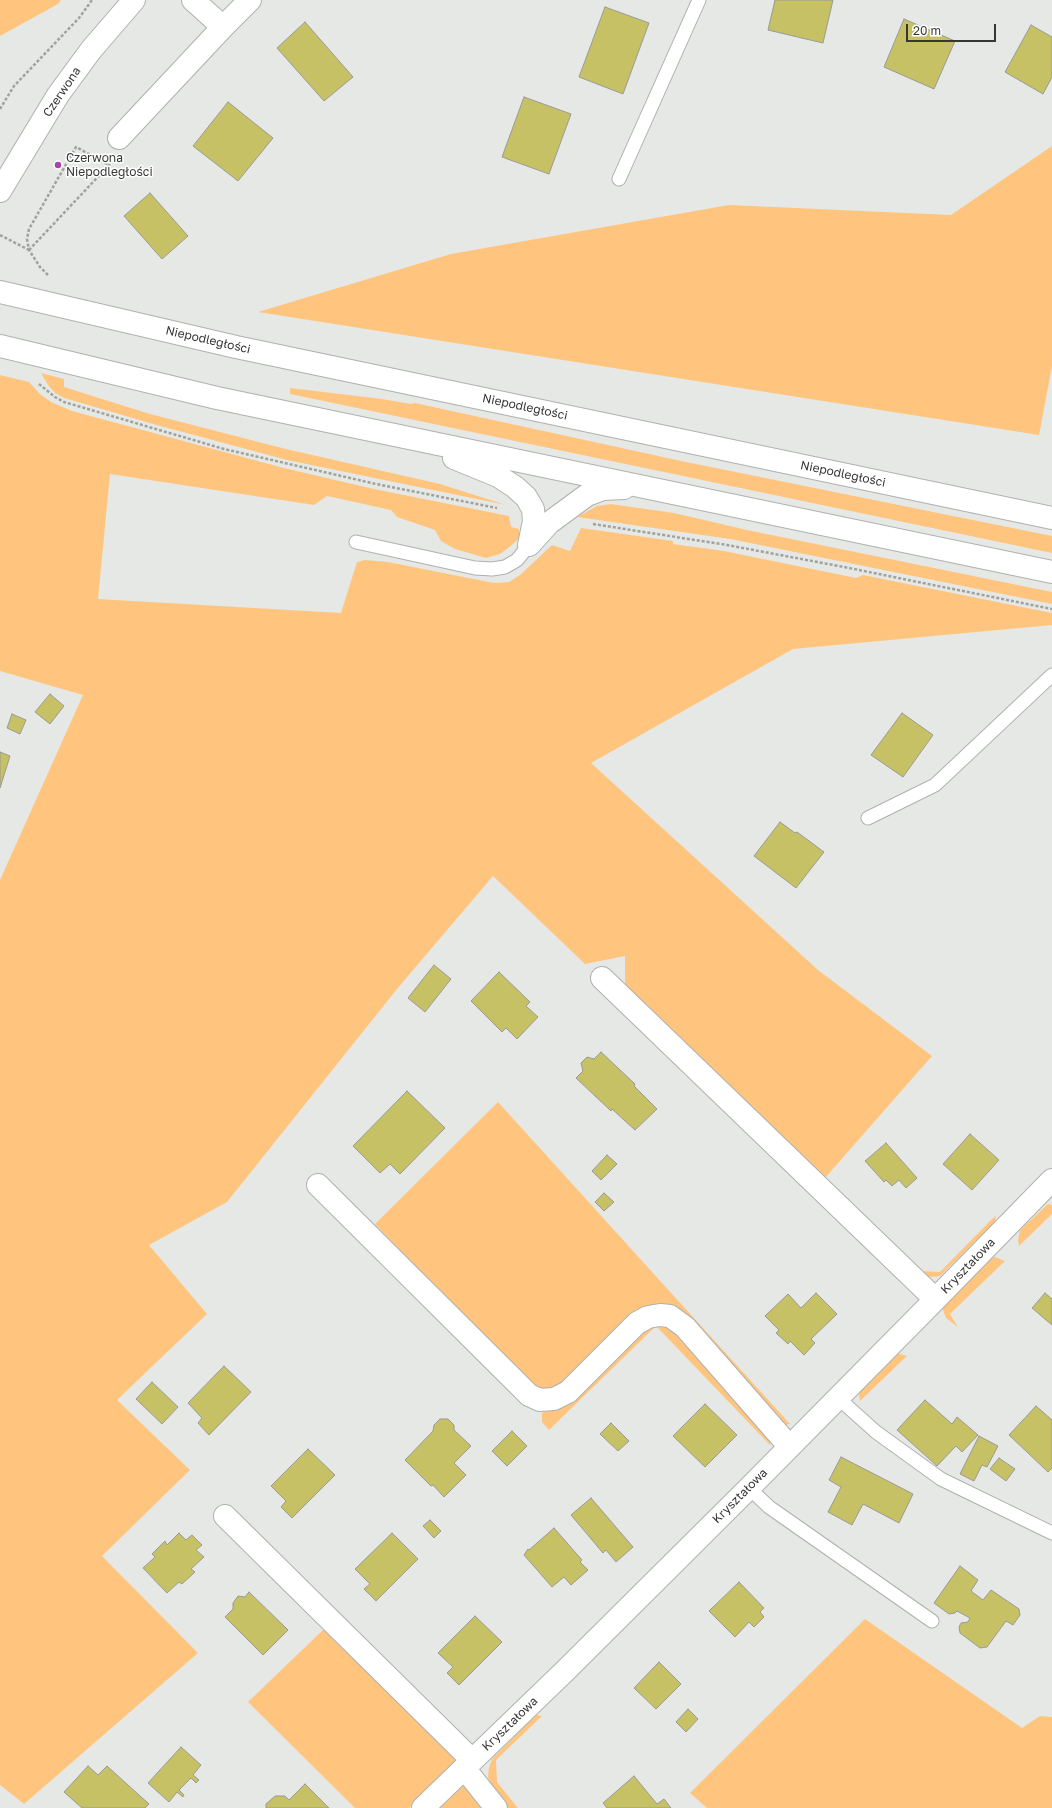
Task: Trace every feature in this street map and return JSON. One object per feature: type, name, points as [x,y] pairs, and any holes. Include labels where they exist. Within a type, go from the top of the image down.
[{"type":"street","name":"Czerwona","points":[[0,191],[58,95],[91,50],[134,0]]},
{"type":"street","points":[[193,0],[223,27]]},
{"type":"street","points":[[119,138],[250,0]]},
{"type":"street","name":"Niepodległości","points":[[0,292],[236,347],[1052,518]]},
{"type":"street","points":[[0,346],[218,398],[1052,572]]},
{"type":"street","points":[[385,433],[480,468],[515,487],[526,497],[533,509],[534,521],[529,545]]},
{"type":"street","points":[[529,545],[549,523],[587,495],[603,489],[652,489]]},
{"type":"street","points":[[602,978],[935,1299]]},
{"type":"street","name":"Kryształowa","points":[[423,1808],[565,1671],[749,1488],[1052,1180]]},
{"type":"street","points":[[318,1184],[529,1395],[540,1400],[554,1399],[568,1392],[637,1323],[648,1317],[660,1315],[670,1316],[685,1327],[789,1446]]},
{"type":"street","points":[[225,1516],[468,1764],[496,1808]]},
{"type":"lane","points":[[619,179],[698,0]]},
{"type":"lane","points":[[356,542],[475,568],[492,569],[505,567],[517,560],[529,545]]},
{"type":"lane","points":[[868,818],[934,785],[1052,675]]},
{"type":"lane","points":[[837,1397],[876,1432],[941,1479],[1052,1533]]},
{"type":"lane","points":[[749,1488],[769,1507],[932,1622]]},
{"type":"path","points":[[0,109],[14,86],[79,18],[92,0]]},
{"type":"path","points":[[29,250],[26,239],[29,229],[76,147],[109,166]]},
{"type":"path","points":[[29,250],[114,160]]},
{"type":"path","points":[[0,235],[29,250]]},
{"type":"shaded area","points":[[0,0],[61,0],[58,4],[0,36]]},
{"type":"shaded area","points":[[1052,146],[1052,366],[1039,435],[258,312],[451,254],[729,205],[951,215]]},
{"type":"shaded area","points":[[41,373],[64,379],[64,387],[150,414],[286,449],[440,484],[506,505],[287,460],[153,424],[64,398],[55,393]]},
{"type":"shaded area","points":[[0,375],[29,382],[40,394],[51,402],[72,411],[284,468],[374,489],[509,516],[511,527],[519,529],[519,538],[512,545],[500,554],[486,558],[455,549],[441,541],[435,530],[397,517],[391,510],[327,496],[314,505],[110,474],[98,599],[341,613],[357,562],[365,560],[388,562],[494,583],[509,582],[520,575],[552,545],[570,551],[581,528],[673,541],[673,544],[724,551],[856,578],[863,575],[1052,613],[1052,625],[793,649],[591,763],[818,970],[932,1056],[825,1178],[920,1271],[940,1272],[996,1215],[995,1222],[940,1276],[931,1277],[918,1274],[625,987],[625,956],[585,964],[493,876],[397,989],[227,1202],[149,1245],[207,1314],[117,1400],[190,1470],[102,1556],[198,1653],[24,1804],[0,1785],[0,880],[83,695],[0,671]]},
{"type":"shaded area","points":[[290,388],[411,404],[415,403],[686,462],[1052,536],[1052,553],[290,394]]},
{"type":"shaded area","points":[[611,504],[674,513],[747,530],[1052,592],[1052,604],[730,539],[577,517],[597,506]]},
{"type":"shaded area","points":[[498,1102],[790,1424],[781,1426],[664,1307],[563,1386],[544,1391],[534,1388],[375,1224]]},
{"type":"shaded area","points":[[1048,1204],[1052,1205],[1052,1214],[1019,1246],[1018,1240],[1020,1230]]},
{"type":"shaded area","points":[[992,1256],[1005,1261],[950,1314],[958,1327],[946,1318],[942,1307]]},
{"type":"shaded area","points":[[650,1325],[671,1327],[770,1438],[770,1445],[656,1326],[549,1430],[542,1422],[542,1413],[556,1408]]},
{"type":"shaded area","points":[[896,1353],[907,1356],[860,1401],[859,1395],[861,1388]]},
{"type":"shaded area","points":[[865,1619],[1022,1728],[1040,1716],[1052,1717],[1052,1808],[707,1808],[690,1793]]},
{"type":"shaded area","points":[[324,1629],[456,1757],[454,1763],[409,1808],[355,1808],[248,1702]]},
{"type":"shaded area","points":[[536,1715],[542,1716],[496,1760],[497,1782],[518,1808],[508,1808],[491,1785],[488,1777],[489,1768],[492,1759]]},
{"type":"shaded area","points":[[462,1786],[470,1788],[486,1808],[440,1808]]},
{"type":"building","points":[[775,0],[833,0],[823,43],[768,30]]},
{"type":"building","points":[[605,7],[649,23],[623,94],[579,77]]},
{"type":"building","points":[[904,19],[955,41],[934,89],[884,67]]},
{"type":"building","points":[[305,22],[353,77],[324,101],[277,48]]},
{"type":"building","points":[[1031,25],[1052,37],[1052,77],[1043,94],[1005,72]]},
{"type":"building","points":[[524,97],[571,114],[549,174],[502,157]]},
{"type":"building","points":[[228,102],[273,138],[238,181],[193,146]]},
{"type":"building","points":[[150,193],[188,236],[162,259],[124,216]]},
{"type":"building","points":[[50,694],[64,706],[50,724],[35,712]]},
{"type":"building","points":[[902,713],[933,735],[903,777],[871,755]]},
{"type":"building","points":[[12,714],[26,720],[20,734],[7,728]]},
{"type":"building","points":[[0,752],[10,756],[0,788]]},
{"type":"building","points":[[780,822],[795,833],[797,832],[824,852],[796,888],[754,856]]},
{"type":"building","points":[[434,965],[451,979],[425,1012],[408,998]]},
{"type":"building","points":[[499,972],[530,1002],[526,1006],[538,1017],[517,1039],[506,1028],[502,1032],[471,1001]]},
{"type":"building","points":[[601,1052],[635,1084],[634,1086],[657,1109],[635,1130],[612,1109],[611,1111],[576,1078],[583,1071],[581,1063],[587,1057],[594,1059]]},
{"type":"building","points":[[407,1091],[445,1128],[400,1174],[390,1164],[380,1173],[353,1146]]},
{"type":"building","points":[[970,1134],[999,1160],[972,1190],[943,1164]]},
{"type":"building","points":[[886,1143],[917,1178],[906,1188],[899,1180],[892,1186],[886,1180],[884,1182],[865,1161]]},
{"type":"building","points":[[607,1155],[617,1164],[601,1180],[592,1171]]},
{"type":"building","points":[[604,1193],[614,1202],[604,1211],[595,1202]]},
{"type":"building","points":[[816,1293],[837,1314],[811,1339],[815,1343],[804,1355],[790,1341],[788,1344],[776,1333],[779,1330],[765,1316],[788,1294],[801,1308]]},
{"type":"building","points":[[1045,1293],[1052,1299],[1052,1325],[1032,1308]]},
{"type":"building","points":[[224,1366],[251,1392],[209,1435],[198,1423],[202,1418],[188,1403]]},
{"type":"building","points":[[152,1382],[178,1407],[162,1424],[136,1399]]},
{"type":"building","points":[[925,1400],[952,1424],[957,1417],[978,1435],[962,1452],[956,1446],[937,1466],[897,1430]]},
{"type":"building","points":[[705,1404],[737,1435],[705,1467],[673,1436]]},
{"type":"building","points":[[1036,1406],[1052,1420],[1052,1468],[1048,1472],[1009,1435]]},
{"type":"building","points":[[440,1419],[448,1419],[454,1425],[454,1430],[471,1446],[454,1463],[466,1475],[444,1497],[405,1460],[433,1431],[434,1425]]},
{"type":"building","points":[[611,1423],[629,1441],[618,1451],[600,1434]]},
{"type":"building","points":[[512,1431],[527,1446],[507,1466],[492,1451]]},
{"type":"building","points":[[979,1436],[998,1446],[987,1467],[982,1465],[974,1481],[960,1474]]},
{"type":"building","points":[[308,1449],[335,1475],[292,1518],[281,1507],[286,1501],[271,1486]]},
{"type":"building","points":[[841,1457],[913,1494],[899,1523],[863,1504],[852,1525],[828,1512],[841,1487],[829,1480]]},
{"type":"building","points":[[999,1458],[1015,1469],[1006,1481],[990,1469]]},
{"type":"building","points":[[591,1498],[633,1547],[616,1562],[606,1550],[603,1553],[571,1515]]},
{"type":"building","points":[[430,1520],[441,1531],[434,1538],[423,1526]]},
{"type":"building","points":[[554,1528],[582,1560],[580,1562],[588,1570],[571,1585],[564,1577],[552,1587],[524,1555],[528,1549],[529,1550]]},
{"type":"building","points":[[179,1533],[186,1540],[192,1535],[202,1545],[196,1550],[204,1557],[191,1569],[195,1572],[182,1584],[179,1582],[167,1593],[143,1568],[155,1557],[152,1554],[165,1541],[167,1545]]},
{"type":"building","points":[[392,1533],[418,1559],[376,1601],[364,1589],[370,1584],[355,1569]]},
{"type":"building","points":[[960,1566],[978,1580],[971,1591],[983,1600],[991,1590],[1019,1609],[1020,1615],[1013,1625],[1006,1621],[987,1647],[980,1648],[960,1633],[959,1627],[961,1623],[968,1622],[970,1618],[957,1611],[949,1614],[934,1603]]},
{"type":"building","points":[[739,1582],[764,1608],[760,1612],[764,1617],[754,1627],[749,1622],[735,1637],[709,1611]]},
{"type":"building","points":[[249,1592],[288,1630],[263,1655],[225,1617],[233,1609],[233,1603],[238,1596],[245,1597]]},
{"type":"building","points":[[475,1616],[502,1642],[459,1685],[447,1673],[453,1667],[438,1653]]},
{"type":"building","points":[[659,1662],[681,1684],[656,1709],[634,1688]]},
{"type":"building","points":[[688,1709],[698,1719],[686,1732],[676,1722]]},
{"type":"building","points":[[181,1747],[201,1765],[193,1775],[199,1780],[196,1783],[191,1778],[179,1790],[184,1795],[183,1797],[177,1792],[169,1802],[148,1783]]},
{"type":"building","points":[[88,1766],[98,1775],[107,1766],[149,1804],[145,1808],[82,1808],[64,1792]]},
{"type":"building","points":[[634,1776],[657,1804],[664,1799],[671,1808],[607,1808],[603,1803]]},
{"type":"building","points":[[305,1784],[329,1808],[266,1808],[266,1804],[275,1796],[285,1796],[289,1800]]},
{"type":"place","name":"Czerwona Niepodległości","points":[[58,165]]}]
